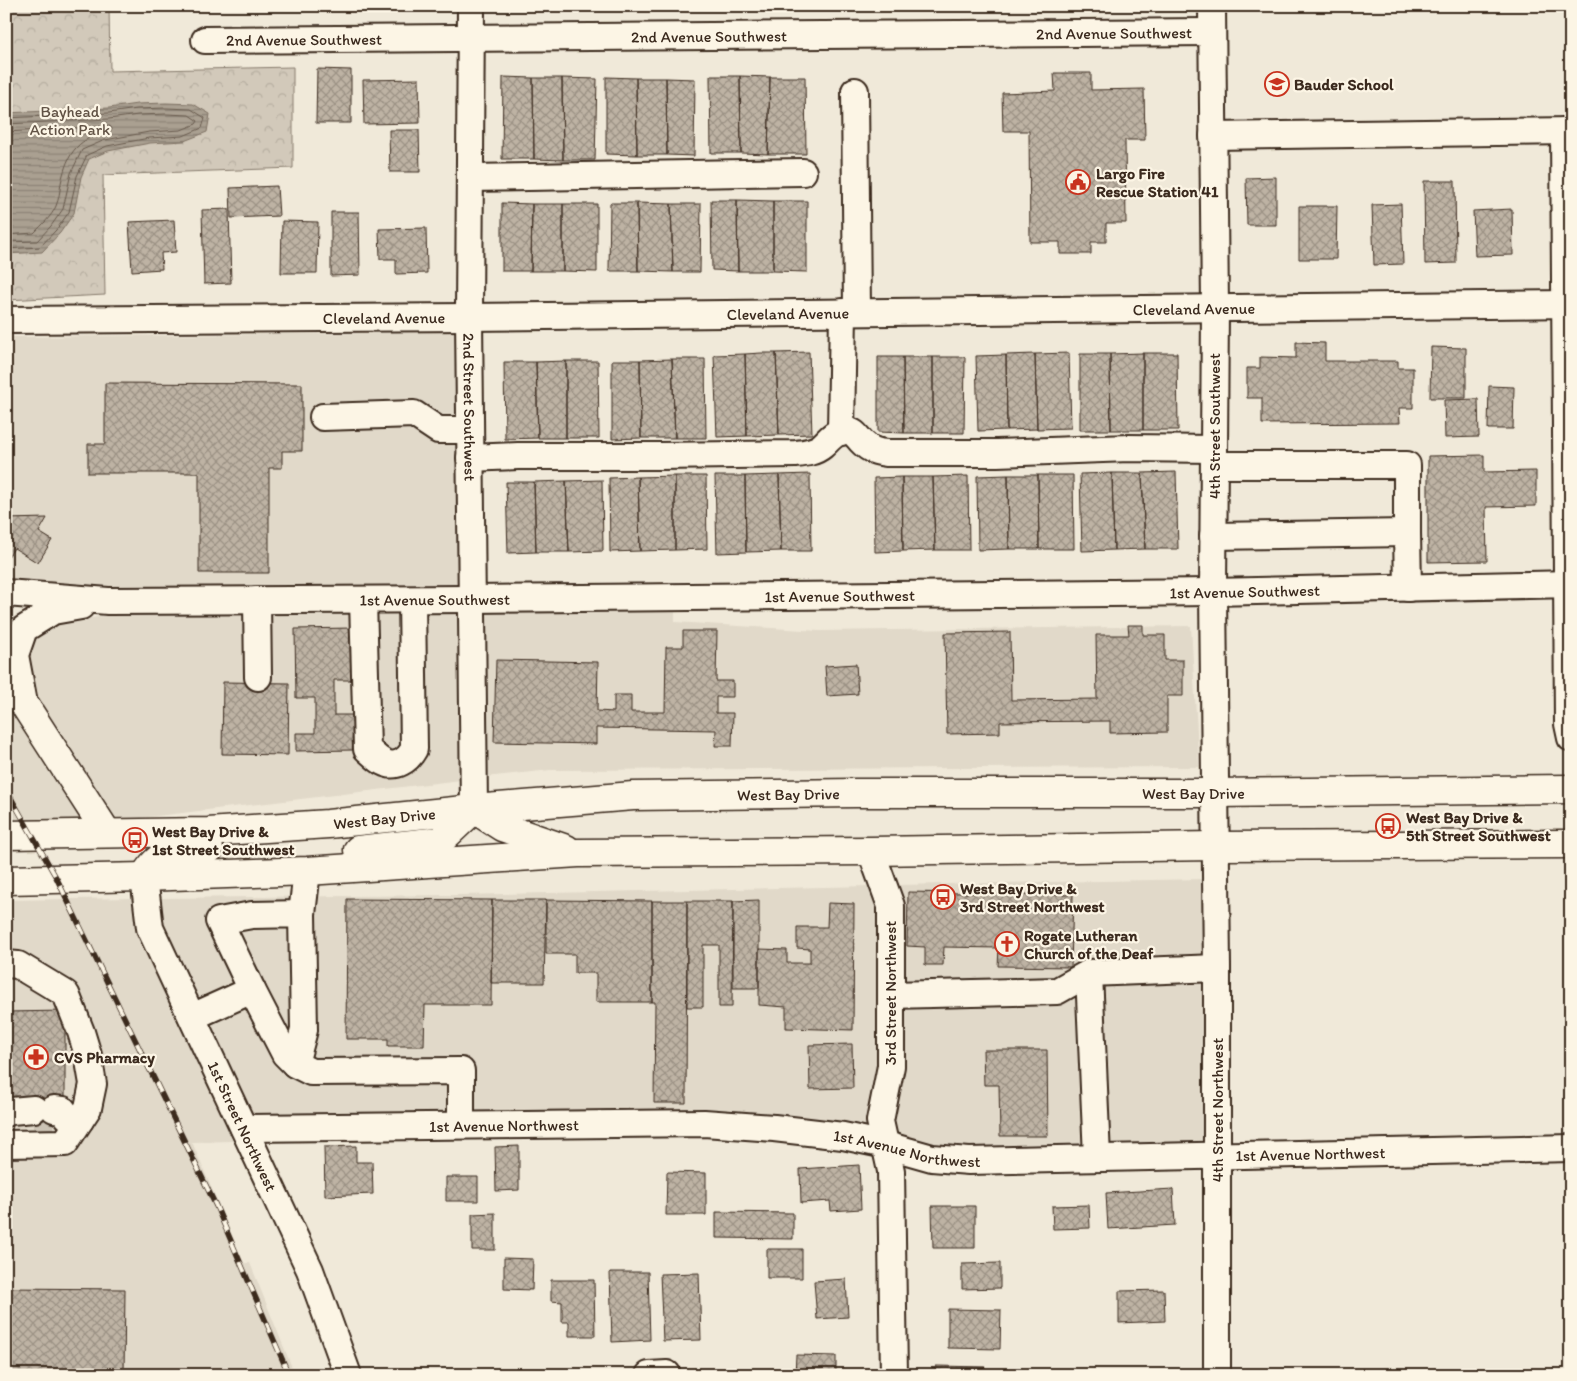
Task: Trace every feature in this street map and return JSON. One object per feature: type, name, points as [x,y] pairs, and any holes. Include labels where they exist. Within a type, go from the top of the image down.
[{"type":"main road","points":[[6,676],[107,833]]},
{"type":"main road","name":"West Bay Drive","points":[[6,835],[208,832],[328,824],[474,809],[633,796],[1571,789]]},
{"type":"main road","points":[[307,871],[346,851],[440,841],[474,809],[502,827],[578,853]]},
{"type":"main road","points":[[144,877],[151,865],[163,855],[176,851],[269,847],[289,844],[310,835],[328,824]]},
{"type":"main road","points":[[6,880],[307,871],[578,853],[1571,844]]},
{"type":"street","name":"2nd Street Southwest","points":[[471,6],[468,318],[474,809]]},
{"type":"street","name":"4th Street Southwest","points":[[1212,6],[1215,308],[1213,592],[1215,846]]},
{"type":"street","name":"2nd Avenue Southwest","points":[[205,40],[1212,32]]},
{"type":"street","points":[[841,432],[850,312],[855,91]]},
{"type":"street","points":[[1213,136],[1567,131],[1570,731]]},
{"type":"street","points":[[470,178],[803,172]]},
{"type":"street","name":"Cleveland Avenue","points":[[6,320],[468,318],[1568,304]]},
{"type":"street","points":[[323,417],[414,414],[438,430],[470,430]]},
{"type":"street","points":[[470,458],[796,454],[809,452],[822,446],[829,438],[841,432],[850,431],[856,434],[861,442],[874,451],[887,453],[997,454],[1130,448],[1214,457],[1407,465],[1408,588]]},
{"type":"street","points":[[1214,536],[1407,533]]},
{"type":"street","name":"1st Avenue Southwest","points":[[6,593],[108,601],[412,600],[1213,592],[1569,584]]},
{"type":"street","points":[[257,600],[258,677]]},
{"type":"street","points":[[363,600],[367,749],[384,763],[397,764],[409,758],[414,749],[412,600]]},
{"type":"street","name":"1st Avenue Southwest","points":[[24,704],[15,655],[24,629],[53,611],[108,601]]},
{"type":"street","name":"4th Street Northwest","points":[[1215,846],[1217,968],[1217,1375]]},
{"type":"street","name":"3rd Street Northwest","points":[[871,851],[891,906],[892,1066],[880,1121],[891,1171],[894,1375]]},
{"type":"street","points":[[295,1064],[304,1030],[302,914],[307,871]]},
{"type":"street","name":"1st Street Northwest","points":[[144,877],[150,928],[310,1270],[348,1375]]},
{"type":"street","points":[[302,914],[252,915],[219,921],[285,1054],[295,1064],[311,1072],[461,1071],[461,1125]]},
{"type":"street","points":[[6,964],[18,965],[66,994],[86,1047],[93,1084],[88,1108],[54,1116],[11,1111],[6,1115]]},
{"type":"street","points":[[891,995],[1057,990],[1089,973],[1217,968]]},
{"type":"street","points":[[1089,973],[1097,1157]]},
{"type":"street","points":[[192,1017],[252,990]]},
{"type":"street","points":[[6,1144],[65,1143],[54,1116]]},
{"type":"street","name":"1st Avenue Northwest","points":[[244,1128],[704,1123],[844,1136],[932,1158],[969,1161],[1571,1148]]},
{"type":"street","points":[[649,1375],[667,1374]]},
{"type":"shaded area","points":[[457,332],[459,586],[118,586],[108,588],[6,579],[6,337]]},
{"type":"shaded area","points":[[675,611],[675,622],[819,631],[1191,626],[1199,767],[550,770],[485,777],[483,613]]},
{"type":"shaded area","points":[[459,613],[461,780],[132,819],[113,820],[35,698],[27,656],[33,638],[57,624],[109,615]]},
{"type":"shaded area","points":[[6,699],[13,709],[15,719],[19,718],[84,820],[6,821]]},
{"type":"shaded area","points":[[1204,879],[1205,1144],[1184,1147],[970,1148],[934,1144],[896,1134],[892,1121],[896,885]]},
{"type":"shaded area","points":[[871,886],[879,909],[880,1065],[869,1128],[845,1123],[704,1109],[251,1114],[162,923],[158,898],[460,895]]},
{"type":"shaded area","points":[[134,898],[232,1131],[232,1141],[192,1142],[243,1263],[250,1263],[295,1375],[6,1375],[6,900]]},
{"type":"green space","name":"Bayhead Action Park","points":[[6,6],[109,6],[110,71],[293,67],[293,168],[103,175],[105,295],[6,300]]},
{"type":"water","points":[[166,103],[193,104],[210,114],[207,132],[184,141],[150,143],[108,151],[89,159],[81,177],[74,213],[60,233],[42,252],[6,254],[6,113]]},
{"type":"building","points":[[317,69],[351,70],[351,123],[316,123]]},
{"type":"building","name":"Largo Fire Rescue Station 41","points":[[1054,73],[1091,73],[1091,90],[1144,89],[1145,140],[1125,140],[1126,223],[1106,223],[1106,242],[1091,242],[1091,254],[1060,254],[1060,242],[1030,242],[1029,131],[1003,131],[1002,93],[1055,91]]},
{"type":"building","points":[[710,76],[740,76],[741,153],[711,153]]},
{"type":"building","points":[[740,76],[770,77],[768,154],[741,153]]},
{"type":"building","points":[[503,77],[533,78],[534,159],[502,159]]},
{"type":"building","points":[[606,77],[636,78],[637,155],[606,154]]},
{"type":"building","points":[[770,77],[805,77],[806,154],[768,154]]},
{"type":"building","points":[[533,78],[562,78],[563,160],[534,159]]},
{"type":"building","points":[[562,78],[597,79],[595,160],[563,160]]},
{"type":"building","points":[[636,78],[666,78],[667,155],[637,155]]},
{"type":"building","points":[[666,78],[695,79],[694,156],[667,155]]},
{"type":"building","points":[[419,79],[420,123],[364,124],[363,80]]},
{"type":"building","points":[[389,130],[419,130],[420,172],[390,172]]},
{"type":"building","points":[[1276,177],[1276,225],[1247,225],[1246,178]]},
{"type":"building","points":[[1424,181],[1455,181],[1456,263],[1425,264]]},
{"type":"building","points":[[277,186],[279,216],[231,218],[230,188]]},
{"type":"building","points":[[711,200],[737,200],[738,271],[712,270]]},
{"type":"building","points":[[737,200],[773,201],[773,271],[738,271]]},
{"type":"building","points":[[773,201],[807,201],[807,272],[773,271]]},
{"type":"building","points":[[502,203],[532,204],[531,271],[502,271]]},
{"type":"building","points":[[610,203],[637,203],[638,271],[609,271]]},
{"type":"building","points":[[637,203],[671,204],[673,272],[638,271]]},
{"type":"building","points":[[532,204],[563,204],[563,271],[531,271]]},
{"type":"building","points":[[563,204],[597,204],[597,272],[563,271]]},
{"type":"building","points":[[671,204],[701,204],[700,272],[673,272]]},
{"type":"building","points":[[1401,204],[1403,264],[1374,265],[1372,205]]},
{"type":"building","points":[[1299,206],[1337,206],[1336,259],[1299,259]]},
{"type":"building","points":[[229,209],[231,283],[204,284],[202,210]]},
{"type":"building","points":[[1512,209],[1513,255],[1475,256],[1473,211]]},
{"type":"building","points":[[331,212],[359,212],[360,275],[331,276]]},
{"type":"building","points":[[174,220],[176,252],[161,253],[162,269],[132,271],[129,222]]},
{"type":"building","points":[[282,221],[318,222],[317,273],[281,273]]},
{"type":"building","points":[[426,228],[427,273],[396,274],[396,259],[380,259],[379,229]]},
{"type":"building","points":[[1296,342],[1325,343],[1325,361],[1398,361],[1398,368],[1413,368],[1413,408],[1399,408],[1400,423],[1262,424],[1262,398],[1247,398],[1247,368],[1260,368],[1260,357],[1296,358]]},
{"type":"building","points":[[1431,347],[1466,348],[1466,398],[1430,398]]},
{"type":"building","points":[[809,352],[812,434],[779,435],[776,353]]},
{"type":"building","points":[[776,353],[779,435],[747,436],[745,354]]},
{"type":"building","points":[[1069,353],[1071,428],[1037,429],[1035,354]]},
{"type":"building","points":[[1143,353],[1143,430],[1111,430],[1110,354]]},
{"type":"building","points":[[1143,353],[1177,353],[1178,430],[1143,430]]},
{"type":"building","points":[[745,354],[747,436],[717,437],[714,355]]},
{"type":"building","points":[[1035,354],[1037,429],[1007,430],[1006,355]]},
{"type":"building","points":[[1080,354],[1110,354],[1111,430],[1080,430]]},
{"type":"building","points":[[1006,355],[1007,430],[978,431],[976,356]]},
{"type":"building","points":[[878,357],[903,357],[904,433],[878,432]]},
{"type":"building","points":[[903,357],[933,357],[933,433],[904,433]]},
{"type":"building","points":[[933,357],[965,357],[964,433],[933,433]]},
{"type":"building","points":[[672,359],[675,438],[641,438],[640,360]]},
{"type":"building","points":[[672,359],[705,359],[706,438],[675,438]]},
{"type":"building","points":[[612,360],[640,360],[641,438],[612,439]]},
{"type":"building","points":[[566,361],[566,438],[538,438],[536,362]]},
{"type":"building","points":[[566,361],[598,361],[599,438],[566,438]]},
{"type":"building","points":[[504,362],[536,362],[538,438],[505,439]]},
{"type":"building","points":[[105,383],[302,384],[302,451],[282,451],[282,468],[269,468],[269,573],[199,573],[199,473],[88,473],[88,444],[105,444]]},
{"type":"building","points":[[1489,386],[1514,387],[1513,429],[1488,429]]},
{"type":"building","points":[[1478,399],[1479,437],[1445,438],[1444,400]]},
{"type":"building","points":[[1484,455],[1484,472],[1536,471],[1536,506],[1486,507],[1487,561],[1428,562],[1428,456]]},
{"type":"building","points":[[1176,472],[1178,549],[1145,549],[1142,473]]},
{"type":"building","points":[[1112,473],[1114,550],[1082,551],[1080,474]]},
{"type":"building","points":[[1112,473],[1142,473],[1145,549],[1114,550]]},
{"type":"building","points":[[810,474],[811,551],[781,551],[779,475]]},
{"type":"building","points":[[779,475],[781,551],[746,552],[745,476]]},
{"type":"building","points":[[1008,475],[1009,549],[978,550],[977,476]]},
{"type":"building","points":[[1008,475],[1038,475],[1039,549],[1009,549]]},
{"type":"building","points":[[1038,475],[1073,475],[1074,549],[1039,549]]},
{"type":"building","points":[[675,476],[675,550],[640,551],[638,477]]},
{"type":"building","points":[[675,476],[706,476],[707,549],[675,550]]},
{"type":"building","points":[[715,476],[745,476],[746,552],[717,553]]},
{"type":"building","points":[[968,476],[969,550],[935,550],[933,477]]},
{"type":"building","points":[[638,477],[640,551],[610,552],[609,478]]},
{"type":"building","points":[[902,477],[903,551],[875,552],[874,478]]},
{"type":"building","points":[[902,477],[933,477],[935,550],[903,551]]},
{"type":"building","points":[[602,480],[603,551],[569,552],[566,481]]},
{"type":"building","points":[[566,481],[569,552],[536,552],[534,482]]},
{"type":"building","points":[[506,482],[534,482],[536,552],[508,553]]},
{"type":"building","points":[[47,518],[39,532],[52,540],[38,563],[14,548],[6,560],[6,519]]},
{"type":"building","points":[[1128,625],[1143,625],[1143,635],[1165,635],[1165,660],[1183,660],[1183,696],[1167,696],[1167,732],[1110,733],[1110,721],[1000,722],[1000,733],[947,734],[945,633],[1010,632],[1011,700],[1097,699],[1096,635],[1129,635]]},
{"type":"building","points":[[352,628],[353,680],[334,680],[334,715],[353,715],[353,750],[296,751],[296,733],[315,733],[315,698],[296,698],[295,629]]},
{"type":"building","points":[[683,631],[717,631],[716,681],[733,681],[733,697],[716,697],[716,713],[733,713],[732,746],[715,746],[716,730],[596,728],[596,744],[494,742],[496,660],[598,662],[597,711],[614,712],[614,695],[631,695],[631,712],[665,712],[666,647],[683,647]]},
{"type":"building","points":[[856,664],[858,694],[827,696],[825,666]]},
{"type":"building","points":[[223,682],[289,683],[288,755],[222,754]]},
{"type":"building","points":[[908,892],[1073,895],[1071,967],[998,966],[999,948],[944,947],[943,965],[925,965],[925,947],[907,946]]},
{"type":"building","points":[[347,899],[492,900],[491,1005],[425,1005],[424,1046],[388,1046],[388,1039],[346,1039]]},
{"type":"building","points":[[492,900],[546,900],[544,983],[491,983]]},
{"type":"building","points":[[546,900],[652,901],[652,1002],[596,1002],[596,973],[575,973],[575,954],[546,954]]},
{"type":"building","points":[[759,900],[759,988],[733,988],[733,901]]},
{"type":"building","points":[[652,901],[687,901],[686,1103],[654,1103],[655,1002],[652,1002]]},
{"type":"building","points":[[687,901],[733,901],[732,1007],[719,1007],[719,945],[703,945],[703,1007],[687,1007]]},
{"type":"building","points":[[828,903],[854,904],[853,1030],[786,1028],[786,1007],[759,1005],[759,949],[787,950],[787,963],[810,963],[810,949],[797,948],[797,927],[827,927]]},
{"type":"building","name":"CVS Pharmacy","points":[[65,1011],[65,1103],[54,1103],[54,1124],[34,1124],[34,1104],[6,1104],[6,1012]]},
{"type":"building","points":[[852,1044],[853,1088],[810,1089],[809,1045]]},
{"type":"building","points":[[983,1050],[1047,1050],[1048,1136],[1000,1136],[999,1085],[984,1085]]},
{"type":"building","points":[[356,1146],[356,1162],[372,1162],[373,1194],[325,1196],[324,1147]]},
{"type":"building","points":[[519,1146],[519,1190],[496,1191],[495,1147]]},
{"type":"building","points":[[859,1165],[861,1209],[831,1211],[830,1201],[801,1203],[800,1169]]},
{"type":"building","points":[[667,1172],[706,1173],[706,1215],[666,1215]]},
{"type":"building","points":[[446,1177],[478,1177],[478,1201],[446,1201]]},
{"type":"building","points":[[1173,1189],[1175,1225],[1108,1229],[1106,1193]]},
{"type":"building","points":[[1089,1205],[1090,1228],[1053,1229],[1052,1206]]},
{"type":"building","points":[[932,1206],[975,1206],[975,1248],[933,1248]]},
{"type":"building","points":[[716,1212],[793,1213],[793,1239],[716,1238]]},
{"type":"building","points":[[495,1213],[495,1250],[472,1250],[472,1214]]},
{"type":"building","points":[[767,1249],[802,1249],[802,1278],[767,1278]]},
{"type":"building","points":[[504,1258],[533,1259],[532,1290],[504,1289]]},
{"type":"building","points":[[1000,1263],[1000,1288],[962,1289],[962,1264]]},
{"type":"building","points":[[610,1272],[648,1272],[650,1340],[612,1342]]},
{"type":"building","points":[[699,1273],[701,1340],[663,1341],[660,1274]]},
{"type":"building","points":[[846,1279],[848,1317],[817,1319],[814,1281]]},
{"type":"building","points":[[551,1280],[594,1280],[595,1336],[569,1336],[569,1322],[562,1322],[562,1302],[551,1301]]},
{"type":"building","points":[[6,1288],[125,1289],[124,1375],[6,1375]]},
{"type":"building","points":[[1164,1290],[1165,1321],[1119,1323],[1119,1291]]},
{"type":"building","points":[[948,1309],[1001,1310],[1000,1349],[948,1348]]},
{"type":"building","points":[[796,1355],[836,1356],[836,1375],[795,1375]]},
{"type":"building","points":[[936,1366],[985,1367],[985,1375],[936,1375]]},
{"type":"tunnel","points":[[34,1121],[53,1121]]},
{"type":"railway","points":[[6,789],[57,879],[216,1206],[289,1375]]},
{"type":"place","name":"Bauder School","points":[[1277,84]]},
{"type":"place","name":"Largo Fire Rescue Station 41","points":[[1078,182]]},
{"type":"place","name":"West Bay Drive & 5th Street Southwest","points":[[1388,826]]},
{"type":"place","name":"West Bay Drive & 1st Street Southwest","points":[[135,840]]},
{"type":"place","name":"West Bay Drive & 3rd Street Northwest","points":[[943,897]]},
{"type":"place","name":"Rogate Lutheran Church of the Deaf","points":[[1007,944]]},
{"type":"place","name":"CVS Pharmacy","points":[[36,1057]]}]
